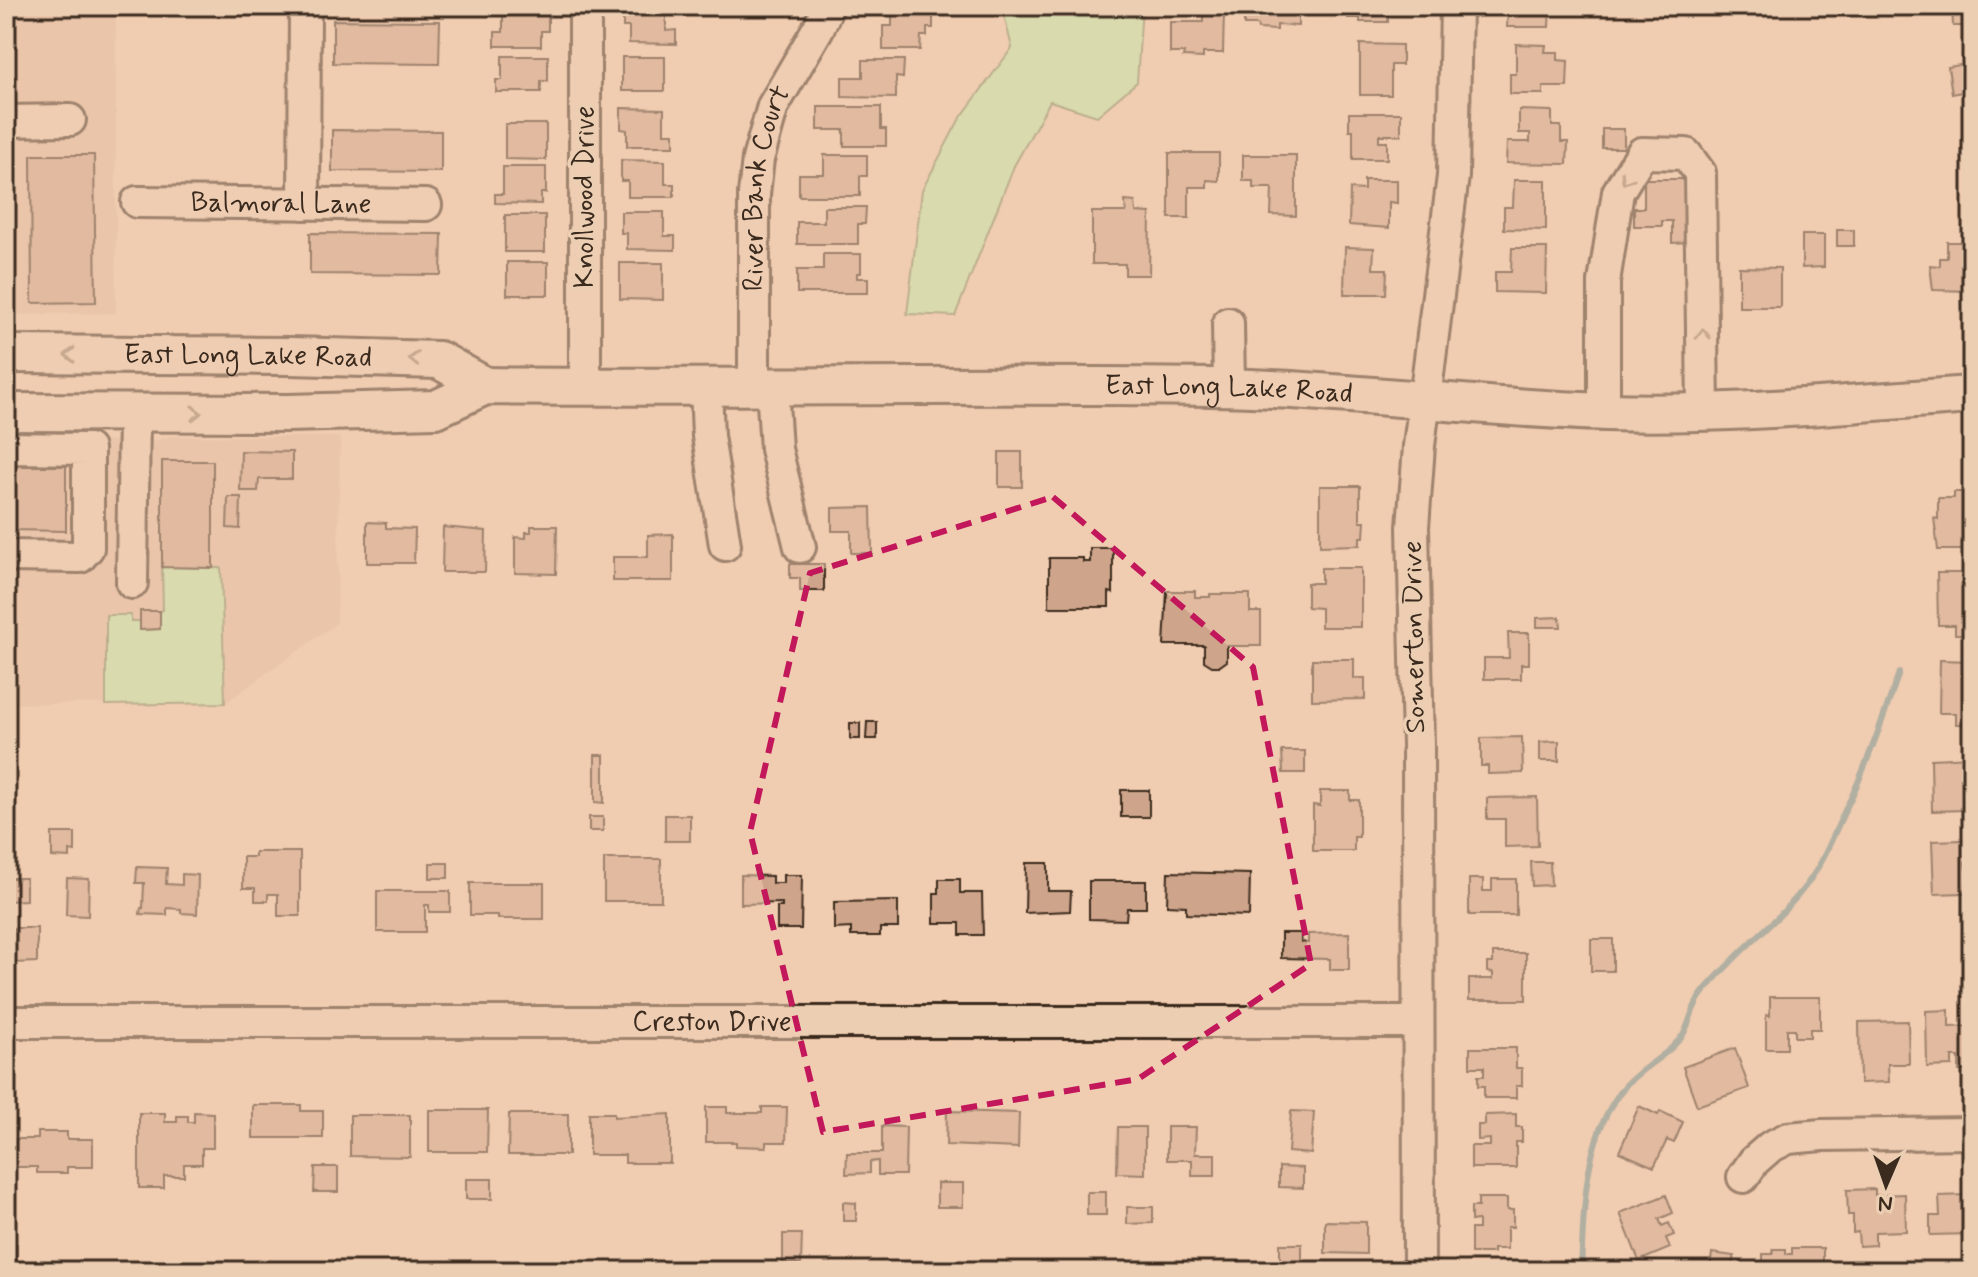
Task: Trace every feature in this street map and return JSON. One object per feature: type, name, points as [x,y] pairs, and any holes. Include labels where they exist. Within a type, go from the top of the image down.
[{"type":"main road","name":"East Long Lake Road","points":[[6,354],[439,360],[485,386]]},
{"type":"main road","points":[[268,413],[280,407],[291,393],[294,373],[290,356]]},
{"type":"main road","name":"East Long Lake Road","points":[[6,412],[268,413],[436,409],[485,386],[1229,388],[1351,393],[1604,412],[1793,410],[1972,395]]},
{"type":"street","points":[[304,204],[305,6]]},
{"type":"street","name":"Knollwood Drive","points":[[585,6],[585,387]]},
{"type":"street","name":"River Bank Court","points":[[800,547],[763,387],[754,194],[758,159],[773,106],[828,6]]},
{"type":"street","name":"Somerton Drive","points":[[1419,1271],[1418,745],[1413,527],[1425,399],[1453,176],[1456,6]]},
{"type":"street","points":[[6,121],[70,120]]},
{"type":"street","points":[[1604,412],[1604,282],[1618,192],[1642,153],[1686,154],[1700,173],[1703,412]]},
{"type":"street","name":"Balmoral Lane","points":[[137,202],[426,205]]},
{"type":"street","points":[[1228,323],[1229,388]]},
{"type":"street","points":[[706,386],[708,436],[725,545]]},
{"type":"street","points":[[132,583],[134,412]]},
{"type":"street","points":[[6,448],[88,449],[88,548],[80,557],[6,556]]},
{"type":"street","name":"Creston Drive","points":[[6,1022],[1418,1022]]},
{"type":"street","points":[[1743,1177],[1754,1161],[1770,1147],[1788,1138],[1972,1133]]},
{"type":"highlighted area","points":[[1053,497],[1253,667],[1311,964],[1138,1079],[823,1132],[750,832],[810,573]]},
{"type":"shaded area","points":[[6,6],[116,6],[116,313],[6,315]]},
{"type":"shaded area","points":[[170,436],[340,437],[337,623],[225,703],[6,704],[6,440],[155,441]]},
{"type":"green space","points":[[1002,6],[1142,6],[1137,82],[1097,116],[1050,101],[1014,166],[955,316],[907,314],[922,190],[959,120],[1012,48]]},
{"type":"green space","points":[[162,567],[221,568],[225,703],[106,705],[106,615],[131,615],[131,621],[140,621],[140,630],[160,629]]},
{"type":"building","points":[[623,6],[666,6],[666,31],[676,30],[676,44],[629,43],[629,27],[623,27]]},
{"type":"building","points":[[1244,6],[1298,6],[1298,26],[1277,25],[1277,30],[1244,25]]},
{"type":"building","points":[[1348,6],[1389,6],[1388,22],[1360,22],[1360,18],[1348,18]]},
{"type":"building","points":[[1508,6],[1550,6],[1549,27],[1507,27]]},
{"type":"building","points":[[1952,6],[1972,6],[1972,26],[1953,26]]},
{"type":"building","points":[[503,9],[548,9],[548,31],[541,31],[541,46],[495,46],[495,32],[503,32]]},
{"type":"building","points":[[892,11],[933,11],[933,28],[927,28],[927,36],[921,36],[920,50],[883,50],[883,26],[892,26]]},
{"type":"building","points":[[1203,12],[1224,12],[1223,53],[1203,53],[1203,58],[1170,53],[1170,22],[1203,22]]},
{"type":"building","points":[[333,20],[440,21],[439,64],[333,63]]},
{"type":"building","points":[[1360,44],[1402,45],[1402,65],[1391,65],[1391,95],[1360,95]]},
{"type":"building","points":[[1516,44],[1546,45],[1545,52],[1558,52],[1558,60],[1568,61],[1567,87],[1543,87],[1543,94],[1510,94],[1510,74],[1516,74]]},
{"type":"building","points":[[502,56],[548,56],[548,81],[541,81],[541,92],[496,92],[496,80],[502,80]]},
{"type":"building","points":[[622,57],[665,57],[665,91],[622,91]]},
{"type":"building","points":[[863,60],[904,60],[903,78],[896,77],[896,98],[842,97],[842,77],[863,77]]},
{"type":"building","points":[[1972,63],[1972,123],[1968,123],[1962,92],[1952,94],[1948,67]]},
{"type":"building","points":[[818,107],[881,107],[881,129],[886,129],[886,146],[844,146],[844,130],[818,130]]},
{"type":"building","points":[[621,108],[664,109],[664,133],[674,133],[674,146],[627,146],[627,130],[621,129]]},
{"type":"building","points":[[1519,110],[1552,111],[1552,126],[1561,126],[1561,142],[1568,142],[1567,164],[1506,163],[1507,142],[1530,142],[1530,133],[1519,133]]},
{"type":"building","points":[[1349,113],[1401,113],[1401,135],[1379,135],[1379,142],[1387,142],[1387,159],[1353,159],[1353,130],[1349,130]]},
{"type":"building","points":[[505,124],[546,124],[546,160],[505,159]]},
{"type":"building","points":[[1602,129],[1624,129],[1624,148],[1602,148]]},
{"type":"building","points":[[332,130],[441,131],[441,172],[332,171]]},
{"type":"building","points":[[1169,153],[1219,153],[1219,181],[1207,180],[1207,187],[1189,187],[1189,218],[1169,218]]},
{"type":"building","points":[[31,155],[94,155],[96,302],[32,303]]},
{"type":"building","points":[[824,155],[867,155],[867,176],[860,176],[860,196],[799,196],[799,174],[824,174]]},
{"type":"building","points":[[1243,155],[1296,155],[1296,216],[1271,215],[1272,188],[1253,188],[1253,181],[1243,181]]},
{"type":"building","points":[[621,160],[665,161],[665,184],[674,184],[674,197],[628,197],[628,181],[621,181]]},
{"type":"building","points":[[503,167],[546,167],[546,193],[541,193],[541,204],[495,203],[495,194],[503,194]]},
{"type":"building","points":[[1644,179],[1697,179],[1689,242],[1672,243],[1672,221],[1662,221],[1662,226],[1634,226],[1634,208],[1644,208]]},
{"type":"building","points":[[1364,180],[1397,180],[1397,203],[1389,202],[1389,228],[1349,225],[1350,189],[1364,190]]},
{"type":"building","points":[[1514,180],[1546,180],[1546,230],[1504,229],[1504,207],[1513,207]]},
{"type":"building","points":[[1125,201],[1135,202],[1136,212],[1150,213],[1149,275],[1125,275],[1125,264],[1092,264],[1092,212],[1126,212]]},
{"type":"building","points":[[824,207],[866,207],[865,224],[858,224],[858,244],[797,244],[797,222],[824,222]]},
{"type":"building","points":[[621,212],[664,212],[664,236],[675,236],[675,250],[627,249],[627,233],[621,233]]},
{"type":"building","points":[[505,215],[545,215],[545,252],[505,252]]},
{"type":"building","points":[[1837,230],[1854,230],[1854,246],[1837,246]]},
{"type":"building","points":[[310,233],[442,234],[441,275],[310,274]]},
{"type":"building","points":[[1802,235],[1824,235],[1824,267],[1802,268]]},
{"type":"building","points":[[1947,242],[1972,242],[1972,291],[1933,290],[1930,265],[1940,266],[1940,258],[1947,258]]},
{"type":"building","points":[[1345,247],[1374,248],[1373,269],[1387,269],[1386,294],[1344,294]]},
{"type":"building","points":[[1512,248],[1547,248],[1546,293],[1495,292],[1495,272],[1511,272]]},
{"type":"building","points":[[823,254],[861,254],[861,273],[857,273],[857,278],[868,278],[868,293],[797,293],[797,270],[823,270]]},
{"type":"building","points":[[507,262],[548,262],[548,295],[507,295]]},
{"type":"building","points":[[620,263],[663,263],[663,300],[620,299]]},
{"type":"building","points":[[1739,267],[1780,268],[1780,307],[1739,307]]},
{"type":"building","points":[[241,451],[292,452],[292,479],[259,479],[258,491],[240,491]]},
{"type":"building","points":[[999,452],[1022,452],[1022,487],[999,487]]},
{"type":"building","points":[[162,461],[213,461],[213,568],[162,567]]},
{"type":"building","points":[[7,466],[66,466],[66,531],[8,530]]},
{"type":"building","points":[[1320,486],[1360,486],[1360,521],[1365,521],[1360,545],[1320,546]]},
{"type":"building","points":[[1954,492],[1972,492],[1972,550],[1938,550],[1934,518],[1938,519],[1938,498],[1954,498]]},
{"type":"building","points":[[228,497],[241,497],[240,529],[227,528]]},
{"type":"building","points":[[871,507],[872,553],[851,553],[851,531],[832,531],[832,508]]},
{"type":"building","points":[[367,522],[386,523],[386,528],[415,529],[414,563],[367,563]]},
{"type":"building","points":[[531,526],[557,526],[556,574],[515,573],[515,537],[526,538]]},
{"type":"building","points":[[443,527],[486,531],[485,572],[442,572]]},
{"type":"building","points":[[673,534],[673,581],[613,581],[613,557],[648,557],[648,535]]},
{"type":"building","points":[[1090,548],[1113,548],[1113,593],[1109,592],[1109,607],[1049,607],[1049,558],[1083,558],[1083,562],[1090,562]]},
{"type":"building","points":[[790,564],[824,564],[824,591],[800,591],[800,578],[790,578]]},
{"type":"building","points":[[1321,568],[1361,568],[1361,627],[1321,627],[1321,608],[1307,607],[1307,583],[1321,583]]},
{"type":"building","points":[[1937,573],[1970,573],[1972,634],[1955,634],[1955,625],[1938,625]]},
{"type":"building","points":[[1167,591],[1195,591],[1195,597],[1250,594],[1250,612],[1261,612],[1261,646],[1227,646],[1227,661],[1220,666],[1212,666],[1204,661],[1204,645],[1164,645]]},
{"type":"building","points":[[140,611],[160,611],[160,629],[140,630]]},
{"type":"building","points":[[1560,617],[1561,627],[1537,627],[1537,618]]},
{"type":"building","points":[[1508,633],[1529,633],[1529,664],[1521,664],[1521,679],[1484,679],[1484,658],[1509,658]]},
{"type":"building","points":[[1312,659],[1354,659],[1354,678],[1365,678],[1365,699],[1312,700]]},
{"type":"building","points":[[1940,660],[1972,661],[1972,724],[1956,724],[1956,713],[1939,713]]},
{"type":"building","points":[[867,722],[877,722],[877,739],[866,739]]},
{"type":"building","points":[[850,723],[860,723],[860,739],[850,739]]},
{"type":"building","points":[[1522,737],[1523,773],[1488,774],[1488,766],[1481,766],[1481,738]]},
{"type":"building","points":[[1559,741],[1559,761],[1540,761],[1540,742]]},
{"type":"building","points":[[1282,751],[1305,751],[1305,773],[1283,773]]},
{"type":"building","points":[[595,755],[604,755],[604,803],[595,802]]},
{"type":"building","points":[[1972,757],[1972,781],[1966,781],[1966,788],[1971,787],[1972,800],[1966,800],[1966,810],[1932,811],[1931,759]]},
{"type":"building","points":[[1121,790],[1149,790],[1149,817],[1121,817]]},
{"type":"building","points":[[1320,791],[1350,791],[1350,800],[1359,800],[1359,837],[1354,837],[1354,851],[1313,851],[1313,805],[1320,806]]},
{"type":"building","points":[[1537,797],[1538,846],[1505,847],[1505,819],[1487,819],[1487,798]]},
{"type":"building","points":[[665,815],[690,815],[690,841],[665,841]]},
{"type":"building","points":[[589,817],[603,817],[603,831],[589,831]]},
{"type":"building","points":[[52,833],[75,833],[75,852],[70,851],[70,858],[52,857]]},
{"type":"building","points":[[1972,840],[1972,861],[1965,862],[1966,870],[1972,870],[1972,883],[1966,883],[1966,893],[1934,894],[1932,841]]},
{"type":"building","points":[[255,852],[300,852],[300,916],[278,916],[278,894],[268,894],[268,901],[255,901],[255,888],[243,888],[243,857],[255,857]]},
{"type":"building","points":[[604,859],[661,859],[661,901],[604,901]]},
{"type":"building","points":[[1531,862],[1550,862],[1551,885],[1532,886]]},
{"type":"building","points":[[430,863],[448,863],[448,878],[430,878]]},
{"type":"building","points":[[1026,863],[1048,863],[1048,891],[1071,891],[1070,911],[1025,913]]},
{"type":"building","points":[[137,867],[167,868],[166,884],[182,885],[182,874],[198,875],[197,914],[167,908],[167,915],[140,914],[144,883],[136,883]]},
{"type":"building","points":[[1168,872],[1250,874],[1249,916],[1186,914],[1186,906],[1167,905]]},
{"type":"building","points":[[741,875],[772,876],[772,883],[783,883],[783,875],[802,875],[801,929],[777,929],[777,907],[782,907],[782,903],[741,904]]},
{"type":"building","points":[[6,878],[26,878],[26,900],[6,901]]},
{"type":"building","points":[[67,878],[89,879],[88,916],[66,915]]},
{"type":"building","points":[[939,879],[960,879],[960,893],[982,893],[983,935],[960,935],[960,923],[934,923],[934,893],[939,893]]},
{"type":"building","points":[[1469,879],[1483,879],[1483,891],[1492,891],[1492,879],[1516,879],[1516,915],[1469,915]]},
{"type":"building","points":[[1089,881],[1146,881],[1146,908],[1127,908],[1126,920],[1089,919]]},
{"type":"building","points":[[470,883],[544,883],[544,919],[498,919],[498,915],[470,915]]},
{"type":"building","points":[[377,891],[450,891],[450,912],[429,912],[429,905],[425,905],[425,932],[377,932]]},
{"type":"building","points":[[898,901],[898,928],[880,928],[880,936],[851,936],[851,928],[834,929],[834,902]]},
{"type":"building","points":[[13,928],[37,928],[37,962],[13,963]]},
{"type":"building","points":[[1281,933],[1301,933],[1301,942],[1308,943],[1308,934],[1349,933],[1349,970],[1330,970],[1330,959],[1281,958]]},
{"type":"building","points":[[1591,939],[1613,939],[1613,971],[1591,971]]},
{"type":"building","points":[[1493,953],[1526,953],[1526,1000],[1469,1000],[1469,979],[1493,979],[1493,973],[1487,972],[1487,963],[1493,963]]},
{"type":"building","points":[[1770,997],[1820,997],[1820,1029],[1810,1029],[1810,1037],[1795,1037],[1795,1029],[1787,1029],[1787,1049],[1766,1049],[1766,1015],[1770,1016]]},
{"type":"building","points":[[1949,1010],[1949,1027],[1972,1026],[1972,1071],[1959,1071],[1959,1057],[1952,1057],[1952,1066],[1927,1067],[1926,1011]]},
{"type":"building","points":[[1908,1021],[1909,1064],[1888,1064],[1889,1082],[1860,1083],[1859,1022]]},
{"type":"building","points":[[1470,1048],[1516,1048],[1516,1068],[1522,1068],[1522,1086],[1516,1086],[1516,1098],[1484,1098],[1484,1086],[1478,1086],[1478,1076],[1484,1076],[1484,1067],[1470,1067]]},
{"type":"building","points":[[1735,1048],[1749,1088],[1697,1106],[1683,1067]]},
{"type":"building","points":[[253,1105],[301,1105],[301,1111],[323,1111],[323,1138],[253,1138]]},
{"type":"building","points":[[1639,1106],[1658,1115],[1660,1111],[1683,1122],[1674,1143],[1667,1140],[1654,1167],[1619,1152]]},
{"type":"building","points":[[706,1107],[727,1107],[727,1113],[762,1113],[762,1107],[787,1107],[786,1142],[766,1142],[766,1147],[736,1146],[736,1142],[706,1142]]},
{"type":"building","points":[[429,1110],[488,1110],[487,1152],[429,1152]]},
{"type":"building","points":[[947,1111],[1019,1113],[1018,1148],[946,1145]]},
{"type":"building","points":[[1291,1111],[1314,1112],[1311,1154],[1288,1152]]},
{"type":"building","points":[[194,1112],[213,1113],[213,1148],[202,1148],[202,1164],[184,1164],[184,1176],[164,1176],[164,1188],[139,1188],[139,1113],[165,1113],[165,1122],[177,1122],[177,1116],[188,1116],[188,1122],[194,1122]]},
{"type":"building","points":[[589,1113],[614,1113],[614,1117],[670,1114],[670,1163],[625,1163],[625,1155],[589,1155]]},
{"type":"building","points":[[509,1114],[568,1114],[568,1155],[508,1155]]},
{"type":"building","points":[[1516,1114],[1516,1127],[1522,1127],[1522,1142],[1516,1142],[1516,1168],[1471,1168],[1471,1146],[1490,1146],[1490,1139],[1478,1140],[1478,1125],[1485,1125],[1485,1115]]},
{"type":"building","points":[[350,1115],[410,1115],[410,1157],[350,1156]]},
{"type":"building","points":[[882,1126],[906,1127],[905,1175],[878,1175],[878,1161],[870,1162],[870,1173],[846,1174],[847,1153],[882,1153]]},
{"type":"building","points":[[1118,1127],[1145,1127],[1145,1174],[1117,1173]]},
{"type":"building","points":[[1167,1127],[1196,1127],[1195,1154],[1215,1154],[1215,1176],[1192,1176],[1192,1160],[1167,1160]]},
{"type":"building","points":[[38,1132],[67,1132],[67,1139],[93,1139],[93,1167],[67,1167],[67,1173],[37,1173],[37,1167],[16,1167],[16,1139],[38,1139]]},
{"type":"building","points":[[315,1167],[338,1167],[338,1192],[314,1192]]},
{"type":"building","points":[[1279,1167],[1303,1168],[1303,1188],[1279,1187]]},
{"type":"building","points":[[466,1179],[492,1179],[492,1199],[466,1199]]},
{"type":"building","points":[[937,1183],[963,1183],[963,1207],[937,1207]]},
{"type":"building","points":[[1875,1189],[1875,1195],[1905,1194],[1906,1231],[1875,1232],[1875,1245],[1859,1246],[1858,1232],[1853,1233],[1853,1215],[1848,1215],[1847,1190]]},
{"type":"building","points":[[1087,1192],[1106,1192],[1106,1215],[1087,1215]]},
{"type":"building","points":[[1666,1195],[1673,1213],[1659,1219],[1662,1226],[1669,1223],[1674,1235],[1666,1238],[1670,1248],[1639,1261],[1620,1213]]},
{"type":"building","points":[[1968,1195],[1968,1201],[1972,1201],[1972,1234],[1930,1235],[1930,1216],[1940,1216],[1939,1196]]},
{"type":"building","points":[[1478,1198],[1507,1198],[1507,1210],[1513,1210],[1513,1227],[1507,1227],[1507,1249],[1493,1249],[1493,1253],[1471,1253],[1471,1229],[1478,1229],[1478,1220],[1471,1221],[1471,1207],[1478,1207]]},
{"type":"building","points":[[843,1202],[856,1203],[856,1221],[843,1221]]},
{"type":"building","points":[[1127,1207],[1153,1207],[1153,1223],[1127,1224]]},
{"type":"building","points":[[1325,1221],[1366,1222],[1366,1254],[1325,1253]]},
{"type":"building","points":[[783,1234],[802,1234],[801,1264],[783,1264]]},
{"type":"building","points":[[6,1244],[17,1244],[17,1269],[6,1269]]},
{"type":"building","points":[[1280,1244],[1302,1244],[1302,1267],[1280,1266]]},
{"type":"building","points":[[1792,1248],[1823,1248],[1823,1270],[1763,1271],[1763,1254],[1773,1254],[1773,1249],[1786,1249],[1786,1254],[1792,1254]]},
{"type":"building","points":[[1712,1253],[1734,1256],[1732,1271],[1679,1271],[1680,1265],[1710,1269]]},
{"type":"building","points":[[660,1263],[683,1263],[683,1271],[660,1271]]},
{"type":"waterway","points":[[1581,1271],[1588,1174],[1601,1126],[1612,1105],[1633,1078],[1678,1040],[1707,988],[1789,905],[1814,874],[1858,783],[1899,673]]}]
